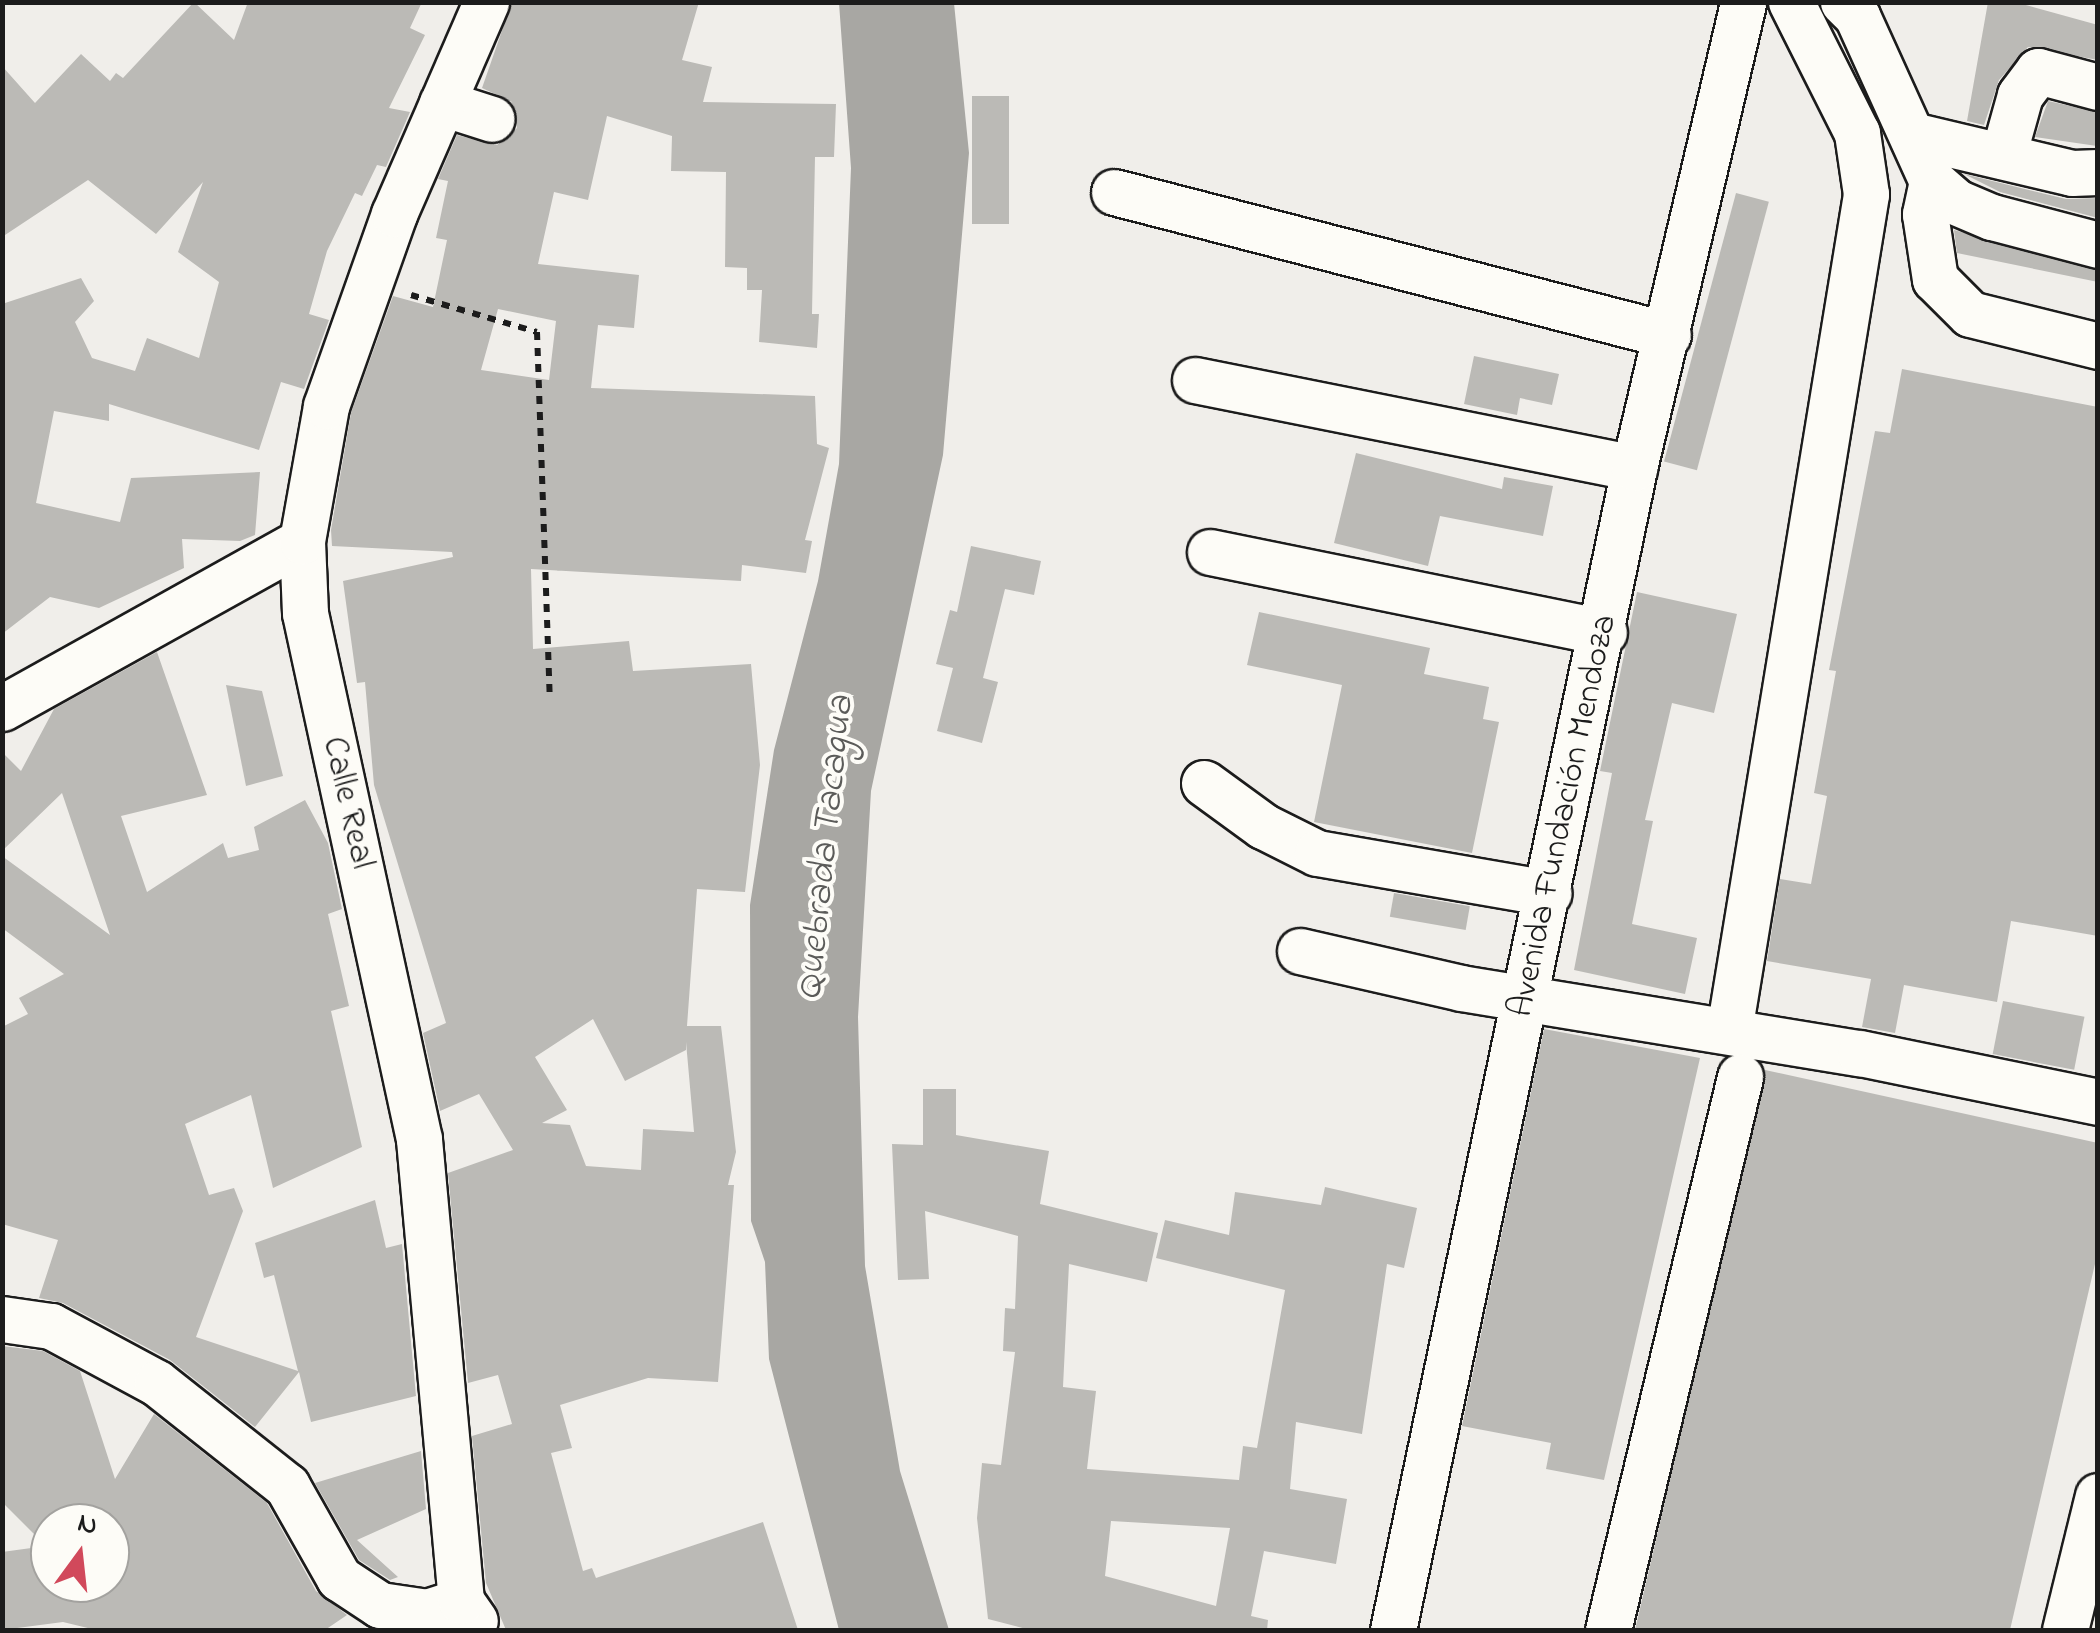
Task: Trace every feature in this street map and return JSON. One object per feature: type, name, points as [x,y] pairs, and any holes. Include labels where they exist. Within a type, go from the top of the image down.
[{"type":"street","name":"Calle Real","points":[[465,1621],[419,1138],[304,613],[302,541],[326,406],[374,284],[394,214],[486,2]]},
{"type":"street","name":"Avenida Fundación Mendoza","points":[[1394,1630],[1604,632],[1634,468],[1743,2]]},
{"type":"street","points":[[1729,1031],[1866,194],[1858,133],[1791,2]]},
{"type":"street","points":[[1843,2],[1857,16],[1916,136],[1932,181],[1956,202],[1992,217],[2098,244]]},
{"type":"street","points":[[2003,156],[2020,95],[2038,71],[2098,87]]},
{"type":"street","points":[[442,102],[492,119]]},
{"type":"street","points":[[1916,136],[2072,173],[2098,172]]},
{"type":"street","points":[[1932,181],[1925,214],[1935,279],[1970,314],[2098,346]]},
{"type":"street","points":[[1114,192],[1668,335]]},
{"type":"street","points":[[1196,380],[1634,468]]},
{"type":"street","points":[[2,708],[302,541]]},
{"type":"street","points":[[1210,552],[1604,632]]},
{"type":"street","points":[[1204,783],[1263,826],[1317,852],[1549,893]]},
{"type":"street","points":[[1300,950],[1526,997],[1729,1031],[2098,1102]]},
{"type":"street","points":[[1608,1630],[1740,1077]]},
{"type":"street","points":[[2,1319],[51,1326],[158,1383],[288,1486],[339,1578],[380,1605],[465,1621]]},
{"type":"street","points":[[2066,1630],[2098,1496]]},
{"type":"path","points":[[374,284],[537,332],[550,699]]},
{"type":"water","name":"Quebrada Tacagua","points":[[839,3],[954,3],[969,153],[943,455],[871,791],[858,1017],[865,1266],[900,1471],[949,1630],[839,1630],[769,1359],[765,1262],[751,1221],[750,905],[774,750],[818,581],[839,464],[851,168]]},
{"type":"building","points":[[194,2],[234,40],[248,2],[422,2],[410,28],[425,35],[389,108],[410,112],[386,167],[377,165],[362,196],[355,193],[327,251],[309,314],[329,320],[304,389],[281,382],[259,450],[109,404],[109,421],[54,411],[36,503],[120,522],[131,478],[260,472],[255,535],[240,541],[182,539],[184,568],[99,608],[50,597],[2,634],[2,304],[81,278],[94,301],[75,322],[92,358],[135,371],[147,338],[199,358],[219,282],[178,252],[203,182],[156,234],[88,180],[2,237],[2,66],[35,103],[81,54],[110,81],[116,73],[123,78]]},
{"type":"building","points":[[512,2],[699,2],[682,60],[712,67],[703,102],[836,104],[834,157],[815,157],[812,314],[819,314],[817,348],[759,342],[762,290],[747,290],[747,268],[725,267],[726,172],[671,171],[672,136],[607,116],[588,200],[554,192],[538,264],[639,275],[634,328],[598,325],[591,388],[815,396],[817,444],[829,448],[805,540],[812,541],[806,573],[742,565],[741,581],[531,569],[533,649],[629,641],[633,671],[751,664],[760,765],[745,892],[697,889],[687,1026],[721,1026],[736,1152],[728,1185],[734,1185],[718,1382],[648,1378],[560,1405],[572,1448],[551,1453],[583,1571],[592,1568],[596,1578],[763,1522],[798,1630],[506,1630],[486,1583],[472,1436],[512,1424],[498,1375],[468,1383],[448,1173],[513,1150],[479,1094],[440,1111],[423,1033],[446,1023],[374,785],[365,682],[357,683],[343,581],[453,557],[452,552],[332,546],[331,530],[351,413],[393,296],[433,307],[447,240],[436,238],[448,181],[438,179],[457,135],[497,145],[517,128],[512,102],[482,88]],"holes":[[[498,309],[556,321],[549,380],[481,370]],[[593,1019],[625,1081],[686,1050],[686,1042],[694,1132],[643,1129],[641,1170],[586,1166],[570,1125],[542,1123],[567,1110],[535,1057]]]},
{"type":"building","points":[[1988,2],[2015,2],[2098,25],[2098,60],[2028,47],[1999,80],[1984,125],[1967,121]]},
{"type":"building","points":[[972,96],[1009,96],[1009,224],[972,224]]},
{"type":"building","points":[[2048,101],[2098,112],[2097,146],[2035,137]]},
{"type":"building","points":[[1964,174],[2066,199],[2098,198],[2098,218],[2000,192]]},
{"type":"building","points":[[1736,193],[1769,202],[1697,470],[1664,462]]},
{"type":"building","points":[[1954,230],[2098,270],[2098,282],[1957,253]]},
{"type":"building","points":[[1474,356],[1559,374],[1552,405],[1520,398],[1517,415],[1464,404]]},
{"type":"building","points":[[1902,369],[2098,407],[2098,936],[2011,921],[1997,1002],[1904,985],[1895,1033],[1862,1027],[1871,979],[1767,961],[1780,879],[1811,884],[1827,796],[1814,793],[1836,671],[1829,670],[1875,431],[1890,433]]},
{"type":"building","points":[[1356,453],[1502,489],[1504,477],[1553,486],[1543,536],[1440,516],[1428,566],[1334,543]]},
{"type":"building","points":[[971,546],[1041,561],[1034,595],[1005,589],[983,678],[998,682],[982,743],[937,731],[953,668],[936,664],[950,610],[957,612]]},
{"type":"building","points":[[1637,592],[1737,614],[1714,713],[1672,703],[1645,820],[1653,821],[1632,924],[1697,938],[1685,994],[1574,970],[1612,773],[1600,771]]},
{"type":"building","points":[[1259,612],[1430,648],[1424,674],[1489,687],[1483,719],[1499,722],[1472,853],[1314,822],[1342,685],[1247,665]]},
{"type":"building","points":[[157,652],[207,795],[121,816],[147,892],[223,843],[228,858],[259,850],[254,827],[305,800],[328,843],[342,909],[328,914],[349,1006],[331,1011],[362,1147],[273,1188],[251,1095],[185,1124],[209,1195],[234,1188],[243,1211],[196,1337],[298,1371],[274,1275],[264,1278],[255,1243],[375,1200],[386,1248],[402,1244],[416,1396],[311,1422],[299,1372],[255,1427],[170,1360],[63,1303],[39,1298],[58,1240],[2,1224],[2,1027],[28,1014],[19,998],[64,974],[2,928],[2,856],[110,935],[62,793],[2,851],[2,752],[21,771],[54,709]]},
{"type":"building","points":[[226,685],[262,691],[283,776],[246,786]]},
{"type":"building","points":[[1394,893],[1470,906],[1466,930],[1390,917]]},
{"type":"building","points":[[2003,1001],[2084,1017],[2074,1070],[1993,1054]]},
{"type":"building","points":[[1544,1029],[1700,1058],[1604,1480],[1546,1469],[1551,1443],[1462,1426]]},
{"type":"building","points":[[1765,1070],[2098,1143],[2098,1251],[2010,1630],[1635,1630]]},
{"type":"building","points":[[923,1089],[956,1089],[956,1135],[1049,1151],[1040,1204],[1158,1233],[1147,1282],[1069,1264],[1063,1387],[1096,1391],[1087,1469],[1239,1480],[1243,1446],[1257,1448],[1285,1290],[1156,1258],[1165,1220],[1229,1235],[1235,1192],[1321,1205],[1325,1187],[1417,1208],[1404,1268],[1387,1264],[1362,1434],[1296,1422],[1290,1489],[1347,1499],[1336,1564],[1264,1551],[1251,1616],[1268,1620],[1267,1630],[1030,1630],[988,1619],[977,1518],[982,1463],[1001,1465],[1015,1352],[1003,1351],[1005,1308],[1015,1309],[1018,1236],[925,1211],[929,1279],[898,1280],[892,1144],[923,1145]],"holes":[[[1111,1521],[1230,1528],[1216,1606],[1105,1576]]]},
{"type":"building","points":[[2,1346],[43,1351],[80,1371],[115,1479],[154,1414],[267,1503],[316,1591],[347,1615],[325,1630],[96,1630],[63,1622],[2,1630],[2,1552],[30,1548],[30,1603],[130,1603],[130,1503],[30,1503],[30,1530],[2,1502]]},
{"type":"building","points":[[421,1451],[426,1509],[357,1540],[398,1577],[390,1580],[359,1560],[315,1483]]}]
